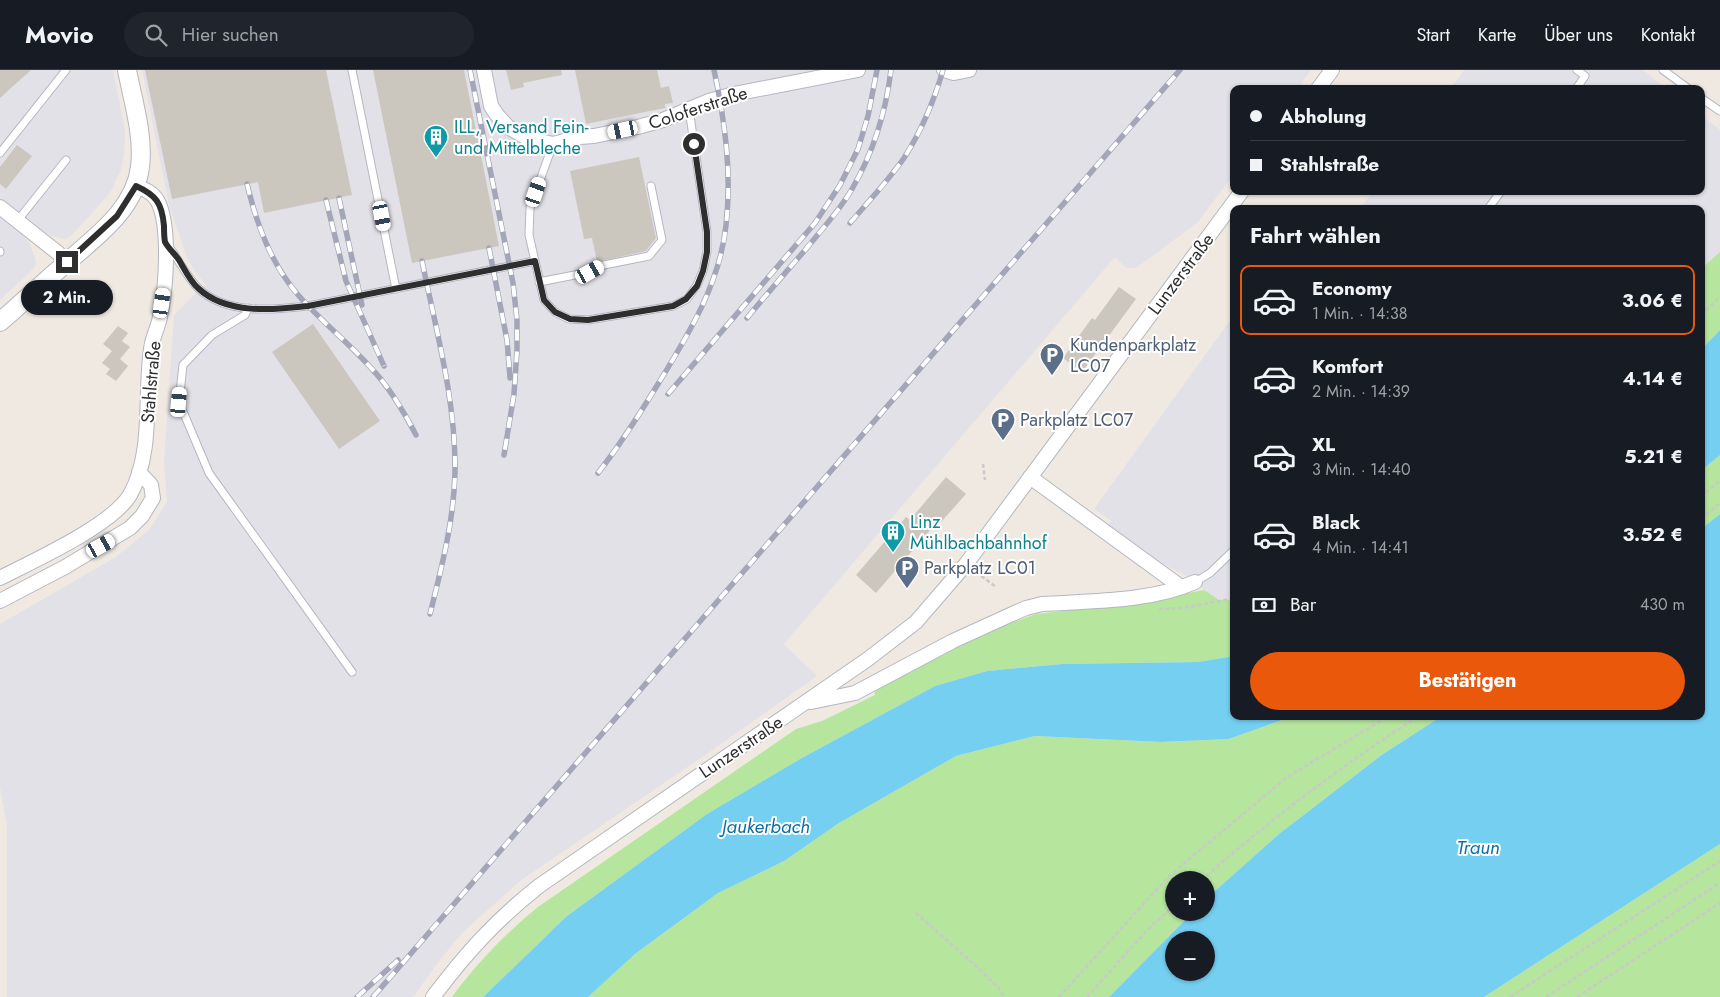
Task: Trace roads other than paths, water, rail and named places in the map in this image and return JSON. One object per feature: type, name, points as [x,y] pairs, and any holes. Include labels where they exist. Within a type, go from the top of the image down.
[{"type":"street","points":[[0,322],[117,216],[136,186],[141,155],[127,70]]},
{"type":"street","points":[[484,70],[491,106],[508,127],[527,138],[553,144]]},
{"type":"street","name":"Coloferstraße","points":[[553,144],[580,137],[638,127],[663,120],[709,101],[734,94],[858,70]]},
{"type":"street","points":[[944,70],[954,73],[969,70]]},
{"type":"street","points":[[1321,85],[1332,70]]},
{"type":"street","name":"Stahlstraße","points":[[0,578],[59,547],[104,520],[130,495],[139,472],[146,441],[151,348],[160,317],[166,276],[163,218],[157,201],[150,192],[136,186]]},
{"type":"street","points":[[0,207],[67,262]]},
{"type":"street","name":"Lunzerstraße","points":[[433,997],[462,959],[510,909],[582,856],[868,660],[916,622],[966,564],[1230,207]]},
{"type":"street","points":[[0,601],[65,567],[130,528],[142,516],[153,498],[151,485],[139,472]]},
{"type":"street","points":[[1030,477],[1188,584]]},
{"type":"street","points":[[805,702],[855,693],[953,641],[1026,608],[1042,604],[1130,597],[1188,584]]},
{"type":"lane","points":[[0,153],[66,70]]},
{"type":"lane","points":[[352,70],[396,288]]},
{"type":"lane","points":[[1577,70],[1585,76],[1579,85]]},
{"type":"lane","points":[[1663,70],[1684,85]]},
{"type":"lane","points":[[1705,101],[1720,111]]},
{"type":"lane","points":[[553,144],[530,208],[530,235],[544,300],[555,312],[570,319],[588,320],[673,306],[686,299],[697,286],[703,271],[707,252],[707,232],[689,109]]},
{"type":"lane","points":[[18,220],[66,160]]},
{"type":"lane","points":[[539,282],[590,272],[604,265],[649,256],[662,240],[651,186]]},
{"type":"lane","points":[[165,242],[199,289],[210,297],[229,305],[248,308],[277,309],[308,306],[535,261]]},
{"type":"lane","points":[[248,308],[245,315],[212,335],[183,366],[179,402],[209,473],[352,672]]},
{"type":"lane","points":[[1188,584],[1210,572],[1230,554]]},
{"type":"water","points":[[1720,330],[1720,455],[1705,468],[1705,346]]},
{"type":"water","name":"Traun","points":[[1720,514],[1720,844],[1484,997],[1109,997],[1165,940],[1165,981],[1215,981],[1215,931],[1174,931],[1184,921],[1215,921],[1215,891],[1279,834],[1383,754],[1436,720],[1705,720],[1705,526]]},
{"type":"water","name":"Jaukerbach","points":[[1230,657],[1230,720],[1282,720],[1229,739],[1161,742],[1035,736],[956,756],[839,823],[784,861],[718,893],[635,954],[588,997],[483,997],[567,916],[707,814],[800,759],[935,686],[987,671],[1062,664],[1198,662]]},
{"type":"railway","points":[[470,70],[513,283],[517,320],[514,394],[504,455]]},
{"type":"railway","points":[[598,473],[614,452],[680,347],[701,308],[717,268],[723,247],[726,225],[728,166],[724,128],[714,70]]},
{"type":"railway","points":[[668,394],[815,223],[840,185],[858,149],[868,116],[877,70]]},
{"type":"railway","points":[[747,318],[831,219],[852,189],[866,161],[882,116],[891,70]]},
{"type":"railway","points":[[850,223],[904,158],[927,115],[943,70]]},
{"type":"railway","points":[[373,997],[1180,70]]},
{"type":"railway","points":[[247,184],[260,229],[280,271],[308,306],[379,376],[416,435]]},
{"type":"railway","points":[[339,198],[362,305]]},
{"type":"railway","points":[[326,200],[346,281],[384,366]]},
{"type":"railway","points":[[489,248],[507,340],[510,378]]},
{"type":"railway","points":[[422,261],[449,392],[455,472],[450,525],[430,614]]},
{"type":"railway","points":[[357,997],[398,960]]},
{"type":"place","name":"ILL, Versand Fein- und Mittelbleche","points":[[436,158]]},
{"type":"place","name":"Kundenparkplatz LC07","points":[[1052,376]]},
{"type":"place","name":"Parkplatz LC07","points":[[1003,441]]},
{"type":"place","name":"Linz Mühlbachbahnhof","points":[[893,553]]},
{"type":"place","name":"Parkplatz LC01","points":[[907,589]]}]
